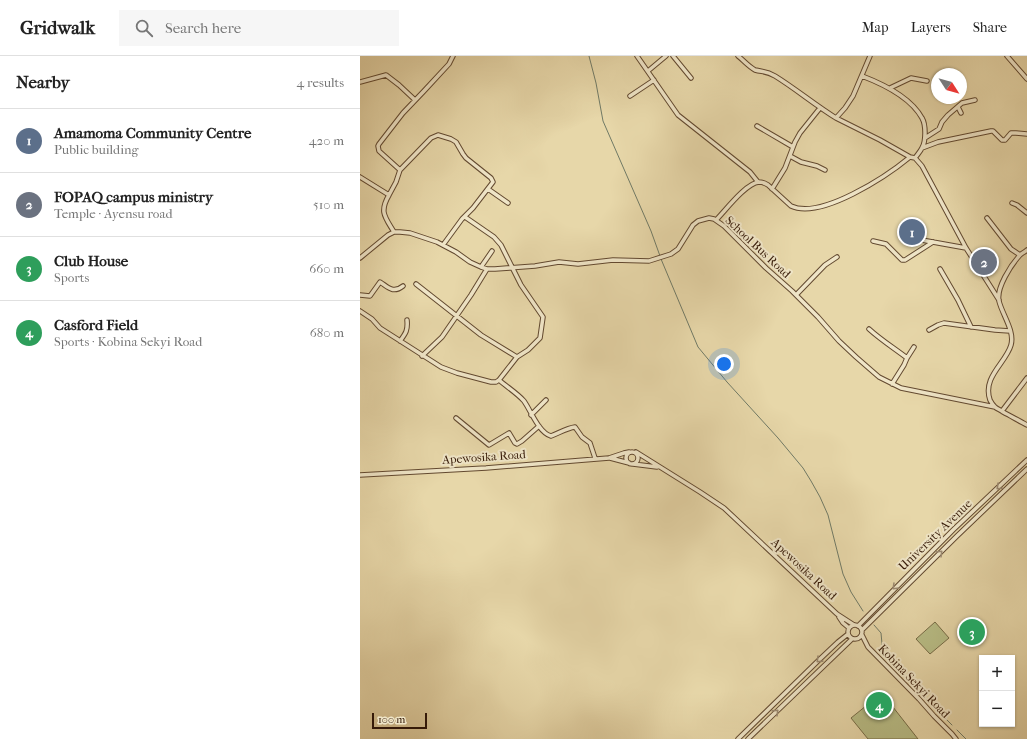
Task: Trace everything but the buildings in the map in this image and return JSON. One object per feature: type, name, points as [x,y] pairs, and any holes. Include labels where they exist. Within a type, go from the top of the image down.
[{"type":"street","points":[[400,170],[379,151],[378,146],[396,121],[424,92],[453,56]]},
{"type":"street","points":[[637,56],[678,115],[750,172],[758,182]]},
{"type":"street","points":[[648,71],[666,56]]},
{"type":"street","points":[[673,56],[691,78]]},
{"type":"street","points":[[738,56],[752,68],[766,71],[773,75],[836,118],[910,157],[915,158],[922,166],[966,248],[999,300],[1012,337],[1012,344],[1008,353],[992,376],[989,385],[989,394],[995,407]]},
{"type":"street","points":[[836,118],[846,108],[853,96],[870,56]]},
{"type":"street","points":[[1007,56],[1027,79]]},
{"type":"street","points":[[360,82],[386,76],[399,85],[415,100]]},
{"type":"street","points":[[862,76],[890,88],[910,103],[922,117],[925,138],[922,148],[915,158]]},
{"type":"street","points":[[890,88],[911,78],[926,81]]},
{"type":"street","points":[[630,96],[654,80]]},
{"type":"street","points":[[925,138],[939,129],[942,122],[948,115],[962,103],[975,100]]},
{"type":"street","points":[[958,107],[961,113]]},
{"type":"street","points":[[772,189],[785,168],[793,146],[800,133],[820,108]]},
{"type":"street","points":[[756,126],[793,146]]},
{"type":"street","points":[[922,148],[938,142],[991,131],[993,131],[1002,140],[1005,140],[1011,133],[1016,132],[1027,134]]},
{"type":"street","points":[[360,258],[383,238],[394,232],[384,215],[385,201],[396,182],[400,170],[431,138],[438,135],[456,142],[466,158],[492,178],[493,182],[462,219],[443,245]]},
{"type":"street","points":[[790,156],[801,162],[817,166],[825,170]]},
{"type":"street","points":[[716,220],[741,193],[758,182],[764,183],[795,208],[800,209],[822,206],[860,191],[899,166],[910,157]]},
{"type":"street","points":[[360,177],[389,195]]},
{"type":"street","points":[[488,188],[508,203]]},
{"type":"street","points":[[1012,203],[1027,213]]},
{"type":"street","points":[[360,311],[372,319],[380,328],[422,356],[449,371],[493,382],[499,380],[517,357],[528,350],[540,338],[543,317],[521,285],[501,245],[494,237],[465,216]]},
{"type":"street","name":"School Bus Road","points":[[394,232],[410,233],[437,242],[456,252],[470,262],[487,269],[495,269],[535,266],[559,262],[578,264],[613,260],[644,261],[660,258],[678,249],[693,225],[698,221],[709,218],[716,220],[796,295],[856,358],[880,377],[901,388],[995,407],[1027,425]]},
{"type":"street","points":[[987,218],[1011,249],[1020,255]]},
{"type":"street","points":[[905,237],[966,248]]},
{"type":"street","points":[[873,241],[886,244],[902,260],[905,260],[933,242]]},
{"type":"street","points":[[999,300],[1000,290],[1007,272],[1020,255],[1027,250]]},
{"type":"street","points":[[481,267],[492,251]]},
{"type":"street","points":[[796,295],[824,265],[837,257]]},
{"type":"street","points":[[422,356],[442,337],[487,269]]},
{"type":"street","points":[[940,269],[958,300],[971,327]]},
{"type":"street","points":[[360,294],[370,296],[380,282],[395,290],[403,286]]},
{"type":"street","points":[[416,284],[487,339],[517,357]]},
{"type":"street","points":[[400,341],[406,331],[406,320]]},
{"type":"street","points":[[929,330],[944,323],[1010,331]]},
{"type":"street","points":[[869,329],[907,358]]},
{"type":"street","points":[[892,384],[914,347]]},
{"type":"street","points":[[1002,411],[1027,378]]},
{"type":"street","points":[[499,380],[523,400],[539,426],[550,436],[573,427],[590,443],[595,458]]},
{"type":"street","points":[[531,415],[546,400]]},
{"type":"street","points":[[456,418],[489,445],[509,433],[518,444],[539,426]]},
{"type":"street","points":[[632,451],[636,452],[638,455],[638,460],[636,463],[631,464],[626,459],[627,455],[632,451]]},
{"type":"street","name":"Apewosika Road","points":[[609,458],[629,452]]},
{"type":"street","name":"Apewosika Road","points":[[636,452],[724,508],[837,614]]},
{"type":"street","name":"Apewosika Road","points":[[360,475],[486,468],[595,458],[609,458],[631,464],[660,467]]},
{"type":"street","name":"University Avenue","points":[[856,625],[1027,460]]},
{"type":"street","name":"University Avenue","points":[[862,632],[962,531],[1027,469]]},
{"type":"street","points":[[837,614],[856,625],[862,632],[858,639]]},
{"type":"street","points":[[837,614],[843,623],[849,628]]},
{"type":"street","points":[[849,628],[856,625]]},
{"type":"street","points":[[738,739],[820,659],[848,634],[849,628]]},
{"type":"street","name":"Kobina Sekyi Road","points":[[862,632],[868,647],[956,739]]},
{"type":"street","points":[[848,634],[852,639]]},
{"type":"street","points":[[748,739],[852,639],[858,639],[868,647]]},
{"type":"green space","points":[[935,622],[949,638],[930,654],[916,639]]},
{"type":"green space","points":[[969,623],[982,636],[976,642],[963,629]]},
{"type":"green space","points":[[882,693],[918,739],[868,739],[851,718]]},
{"type":"waterway","points":[[589,56],[603,121],[651,231],[660,256]]},
{"type":"waterway","points":[[661,259],[698,347],[727,382],[778,438],[803,468],[811,481],[828,515],[843,574],[851,592],[863,611]]},
{"type":"waterway","points":[[874,625],[881,633],[882,644],[880,652],[952,725]]},
{"type":"waterway","points":[[957,730],[966,739]]},
{"type":"place","name":"Amamoma Community Centre","points":[[912,232]]},
{"type":"place","name":"FOPAQ campus ministry","points":[[984,262]]},
{"type":"place","name":"Club House","points":[[972,632]]},
{"type":"place","name":"Casford Field","points":[[879,705]]}]
